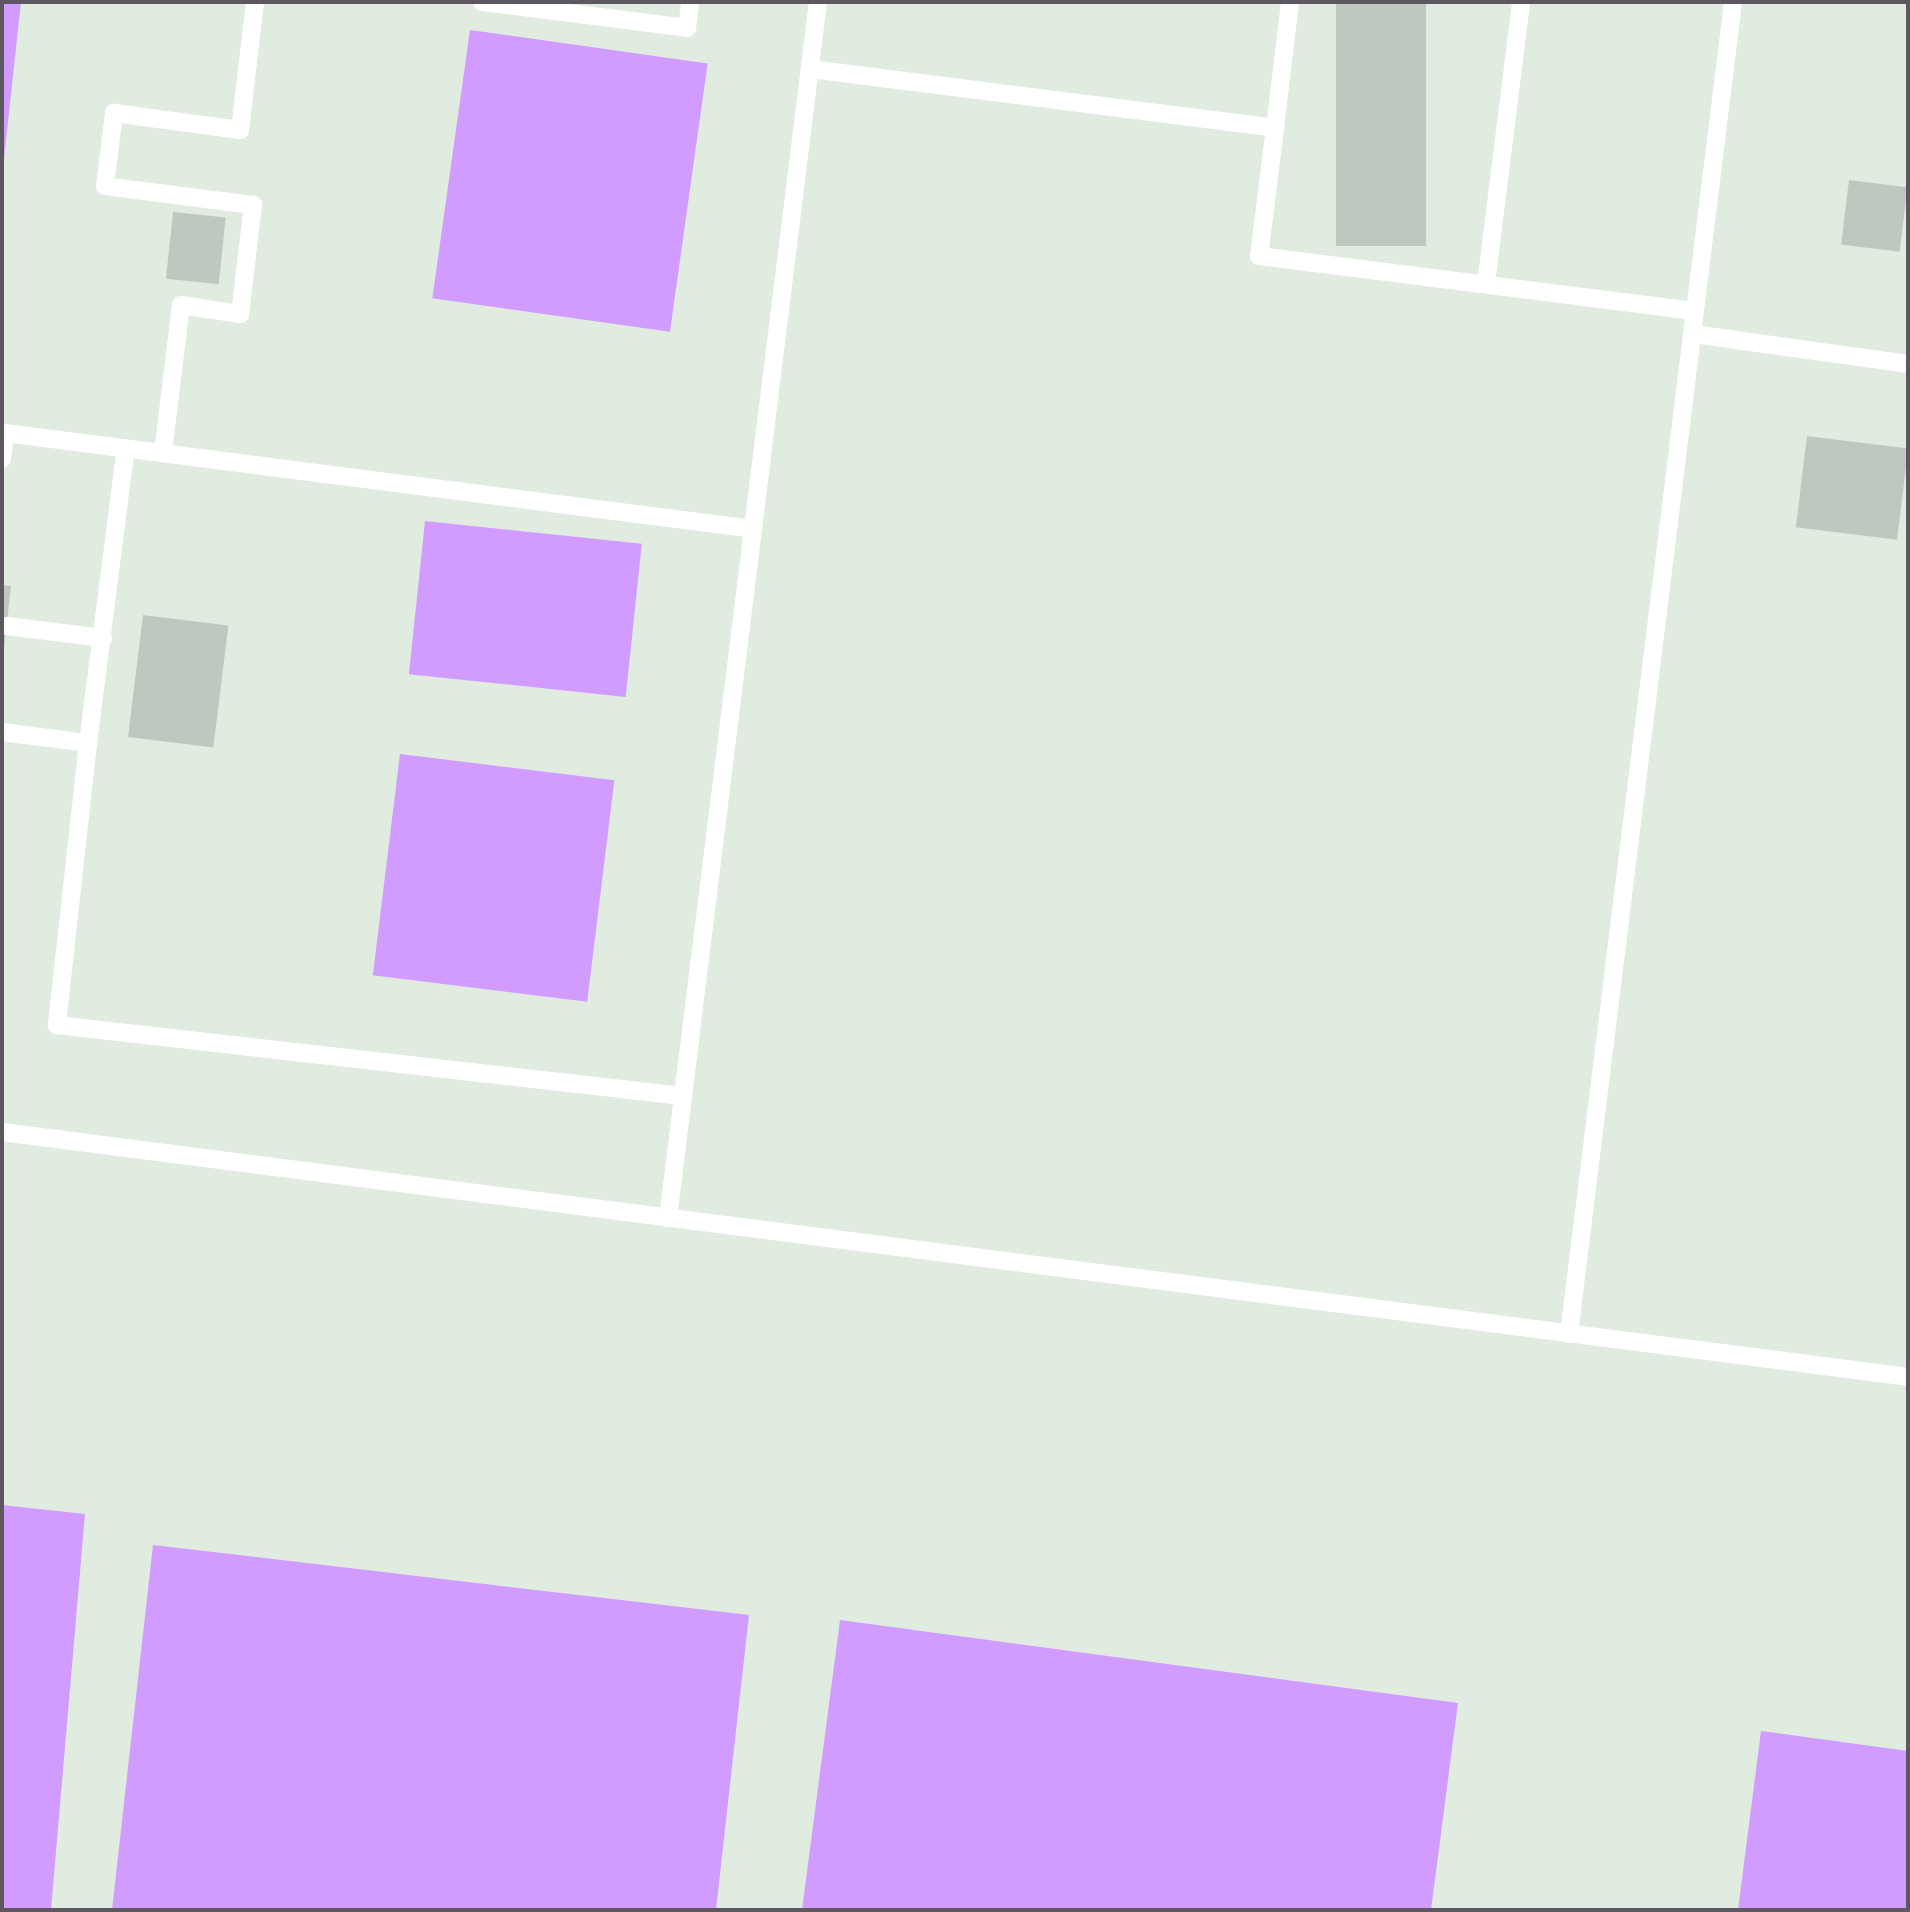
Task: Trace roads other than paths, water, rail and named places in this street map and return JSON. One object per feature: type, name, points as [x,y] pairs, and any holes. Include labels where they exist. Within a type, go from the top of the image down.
[{"type":"lane","points":[[163,453],[181,305],[240,314],[253,205],[105,186],[114,113],[240,130],[255,2]]},
{"type":"lane","points":[[482,2],[687,28],[690,2]]},
{"type":"lane","points":[[668,1218],[818,2]]},
{"type":"lane","points":[[1290,2],[1259,256],[1695,311]]},
{"type":"lane","points":[[1486,284],[1521,2]]},
{"type":"lane","points":[[1569,1334],[1733,2]]},
{"type":"lane","points":[[810,69],[1275,128]]},
{"type":"lane","points":[[1693,334],[1908,364]]},
{"type":"lane","points":[[2,459],[5,433],[753,529]]},
{"type":"lane","points":[[126,448],[88,743],[57,1025],[683,1096]]},
{"type":"lane","points":[[7,626],[103,638]]},
{"type":"lane","points":[[2,732],[88,743]]},
{"type":"lane","points":[[2,1132],[1908,1377]]}]
